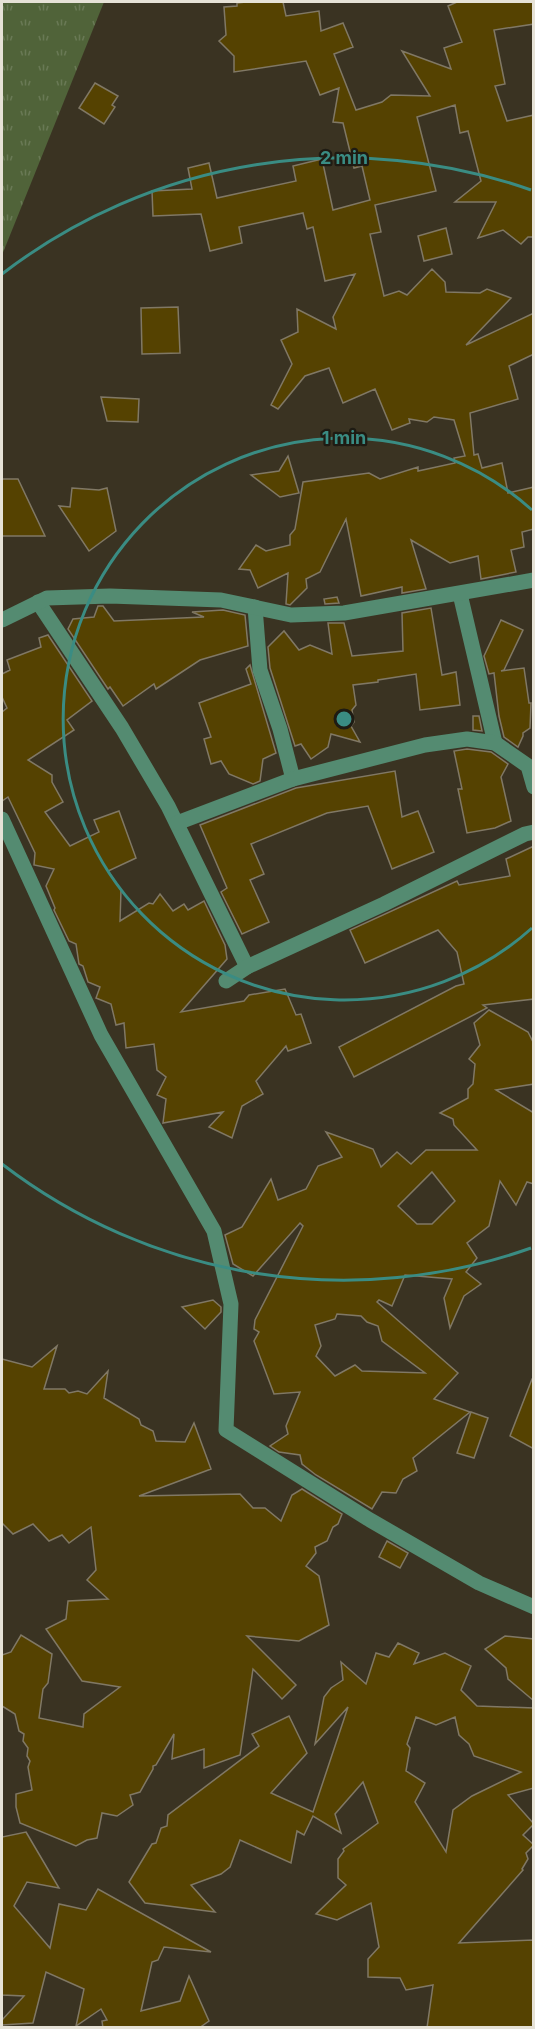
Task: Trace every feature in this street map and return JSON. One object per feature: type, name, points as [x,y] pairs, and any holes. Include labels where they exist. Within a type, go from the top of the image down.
[{"type":"street","points":[[2,620],[47,598],[110,596],[221,600],[291,615],[344,613],[534,580]]},
{"type":"street","points":[[460,594],[495,743]]},
{"type":"street","points":[[38,602],[122,728],[168,806],[247,967]]},
{"type":"street","points":[[255,608],[260,670],[280,729],[293,780]]},
{"type":"street","points":[[177,824],[293,780],[425,746],[467,739],[495,743],[528,766],[534,787]]},
{"type":"street","points":[[2,819],[101,1035],[214,1231],[231,1304],[226,1430],[370,1520],[479,1583],[534,1607]]},
{"type":"street","points":[[226,981],[247,967],[384,904],[525,834],[534,832]]},
{"type":"green space","points":[[2,2],[104,2],[2,255]]},
{"type":"building","points":[[283,2],[286,16],[319,11],[321,31],[343,23],[353,47],[334,54],[356,110],[382,102],[391,95],[430,96],[402,51],[451,69],[444,48],[462,42],[448,6],[457,2],[534,2],[534,24],[494,30],[505,84],[495,86],[507,121],[534,115],[534,237],[528,237],[521,244],[503,230],[478,238],[496,202],[455,202],[481,181],[468,131],[460,133],[455,105],[417,117],[436,191],[375,205],[381,232],[370,234],[384,296],[399,291],[407,295],[432,269],[445,282],[446,292],[480,293],[487,289],[511,298],[466,345],[534,313],[534,354],[509,366],[518,399],[470,413],[474,455],[478,454],[482,468],[502,463],[508,493],[534,487],[534,529],[522,532],[524,547],[511,550],[516,572],[481,579],[478,556],[450,563],[411,540],[426,589],[402,593],[402,587],[361,596],[346,519],[320,572],[306,579],[307,588],[290,605],[286,604],[288,573],[258,588],[250,570],[239,569],[256,545],[266,551],[290,545],[290,535],[295,529],[303,482],[369,473],[380,479],[418,467],[418,471],[455,463],[454,458],[465,456],[454,420],[434,417],[427,422],[409,419],[410,423],[392,430],[375,389],[343,403],[329,368],[305,376],[278,409],[271,405],[292,364],[281,340],[298,332],[297,309],[336,329],[333,317],[355,274],[325,281],[313,227],[307,229],[303,213],[239,227],[242,243],[210,251],[201,214],[153,216],[152,191],[192,189],[188,168],[209,163],[217,198],[296,181],[293,166],[322,159],[333,210],[370,200],[362,166],[354,168],[343,123],[333,122],[339,88],[320,95],[306,61],[234,72],[234,56],[219,41],[226,35],[224,7],[237,6],[237,3]]},
{"type":"building","points":[[95,83],[118,96],[112,105],[115,107],[104,124],[79,108]]},
{"type":"building","points":[[446,228],[452,254],[424,261],[418,236]]},
{"type":"building","points":[[178,307],[180,353],[142,354],[141,308]]},
{"type":"building","points":[[101,397],[139,399],[138,422],[107,421]]},
{"type":"building","points":[[288,456],[299,493],[280,497],[251,475],[279,471]]},
{"type":"building","points":[[2,479],[18,479],[45,536],[2,536]]},
{"type":"building","points":[[72,488],[99,490],[107,488],[116,531],[89,551],[59,506],[70,507]]},
{"type":"building","points":[[337,597],[339,603],[325,604],[324,599]]},
{"type":"building","points":[[98,606],[103,606],[114,621],[204,617],[192,612],[223,610],[245,615],[248,646],[200,660],[156,689],[154,684],[123,706],[110,687],[108,689],[68,629],[73,619],[94,617]]},
{"type":"building","points":[[431,608],[442,675],[456,672],[460,705],[420,710],[416,674],[353,685],[356,705],[352,710],[354,722],[351,726],[360,742],[331,734],[328,747],[311,759],[301,744],[295,746],[270,668],[268,647],[284,631],[299,650],[310,645],[332,654],[328,623],[344,623],[352,656],[403,651],[402,613]]},
{"type":"building","points":[[501,620],[523,630],[504,670],[501,671],[524,668],[529,703],[531,703],[530,728],[523,733],[518,747],[504,737],[494,673],[489,674],[484,656]]},
{"type":"building","points":[[48,635],[92,701],[67,720],[74,730],[28,760],[52,775],[52,782],[63,802],[45,812],[70,846],[99,832],[94,820],[119,811],[136,858],[108,871],[121,890],[120,921],[149,903],[153,904],[160,894],[173,911],[184,904],[188,910],[204,901],[225,945],[227,959],[181,1012],[244,1001],[249,995],[285,989],[296,1015],[301,1014],[311,1043],[288,1051],[286,1046],[256,1081],[263,1094],[242,1106],[232,1138],[209,1127],[223,1112],[163,1123],[166,1099],[157,1095],[166,1077],[157,1070],[154,1044],[126,1048],[124,1023],[116,1025],[111,1004],[96,998],[100,987],[88,982],[83,966],[79,964],[76,944],[69,941],[54,910],[46,886],[54,869],[34,865],[35,853],[8,797],[2,801],[2,712],[7,708],[2,697],[2,674],[10,670],[7,660],[41,647],[39,638]]},
{"type":"building","points":[[250,665],[276,753],[263,759],[260,781],[253,784],[229,774],[221,761],[211,764],[204,739],[211,737],[199,703],[251,684],[246,669]]},
{"type":"building","points":[[473,716],[479,716],[482,731],[473,730]]},
{"type":"building","points":[[467,749],[491,752],[508,764],[501,777],[511,821],[495,828],[467,833],[458,789],[462,789],[454,751]]},
{"type":"building","points":[[395,771],[402,817],[418,811],[434,852],[392,869],[368,806],[327,813],[251,844],[264,874],[250,880],[269,922],[242,934],[221,892],[227,888],[200,825],[296,788]]},
{"type":"building","points":[[534,846],[534,999],[483,1005],[487,1008],[354,1077],[339,1047],[456,986],[464,984],[457,952],[438,930],[365,963],[350,930],[457,881],[459,885],[510,876],[506,859]]},
{"type":"building","points":[[489,1010],[528,1032],[534,1044],[534,1084],[496,1090],[534,1113],[534,1184],[527,1182],[516,1205],[500,1181],[489,1226],[467,1243],[477,1258],[466,1272],[481,1284],[464,1296],[450,1328],[444,1298],[452,1279],[405,1275],[392,1306],[379,1300],[377,1302],[458,1373],[434,1399],[470,1412],[413,1458],[417,1471],[403,1479],[396,1493],[382,1492],[372,1509],[316,1475],[302,1464],[300,1455],[279,1452],[270,1446],[288,1434],[286,1426],[300,1392],[274,1394],[254,1341],[259,1332],[254,1329],[255,1320],[303,1226],[300,1223],[253,1276],[233,1264],[225,1235],[242,1227],[271,1179],[278,1200],[306,1189],[318,1166],[342,1157],[326,1132],[373,1149],[381,1167],[397,1152],[411,1164],[426,1150],[477,1150],[454,1125],[453,1119],[440,1113],[468,1098],[468,1089],[473,1084],[475,1064],[469,1059],[480,1045],[474,1023]],"holes":[[[432,1172],[455,1201],[432,1224],[417,1224],[398,1206]],[[337,1314],[361,1316],[367,1322],[378,1326],[382,1341],[425,1373],[362,1371],[355,1365],[335,1376],[316,1356],[321,1346],[315,1325],[335,1319]]]},
{"type":"building","points":[[213,1300],[221,1307],[221,1312],[205,1329],[182,1307]]},
{"type":"building","points":[[57,1346],[44,1389],[65,1389],[69,1393],[78,1391],[87,1394],[108,1371],[104,1398],[139,1419],[141,1425],[153,1431],[156,1441],[185,1442],[194,1423],[211,1469],[139,1496],[240,1494],[253,1508],[265,1508],[281,1521],[292,1495],[302,1489],[342,1514],[327,1541],[315,1547],[316,1553],[306,1566],[319,1576],[329,1625],[299,1641],[247,1636],[296,1685],[282,1699],[253,1669],[240,1755],[204,1768],[204,1749],[172,1759],[174,1734],[156,1765],[153,1766],[140,1792],[130,1795],[133,1805],[117,1816],[102,1813],[97,1838],[76,1846],[20,1823],[16,1794],[32,1790],[28,1767],[30,1761],[27,1756],[28,1748],[23,1741],[24,1734],[19,1731],[15,1714],[2,1706],[2,1655],[11,1652],[21,1635],[52,1654],[48,1683],[43,1689],[39,1718],[83,1727],[84,1714],[120,1687],[82,1681],[46,1629],[66,1619],[68,1601],[108,1599],[87,1580],[96,1570],[91,1527],[69,1543],[62,1535],[49,1541],[33,1524],[13,1534],[2,1523],[2,1359],[32,1367]]},
{"type":"building","points":[[532,1379],[534,1379],[534,1449],[510,1436]]},
{"type":"building","points":[[471,1412],[488,1418],[474,1458],[457,1453]]},
{"type":"building","points":[[387,1541],[408,1553],[400,1568],[379,1557]]},
{"type":"building","points":[[505,1636],[534,1639],[534,1701],[508,1679],[506,1668],[485,1649]]},
{"type":"building","points":[[398,1643],[419,1653],[414,1664],[445,1653],[471,1666],[461,1690],[477,1706],[534,1708],[534,1788],[508,1795],[534,1824],[523,1835],[534,1845],[526,1853],[528,1859],[523,1870],[459,1943],[534,1940],[534,2028],[427,2028],[433,1985],[406,1990],[400,1978],[368,1977],[368,1959],[379,1947],[371,1903],[337,1920],[316,1914],[346,1885],[338,1878],[338,1859],[343,1849],[378,1823],[363,1782],[335,1814],[341,1833],[313,1816],[304,1835],[297,1831],[291,1863],[240,1840],[230,1867],[221,1874],[191,1885],[215,1912],[145,1903],[129,1882],[152,1844],[156,1843],[161,1828],[167,1826],[168,1815],[259,1746],[252,1734],[289,1716],[307,1753],[271,1793],[313,1812],[348,1707],[315,1744],[324,1697],[331,1688],[343,1680],[341,1662],[366,1684],[376,1653],[389,1657]],"holes":[[[416,1717],[436,1725],[455,1717],[459,1735],[469,1744],[474,1756],[521,1772],[472,1796],[453,1810],[446,1852],[415,1802],[425,1783],[406,1771],[410,1748],[407,1744]]]},
{"type":"building","points":[[26,1832],[59,1888],[27,1882],[14,1906],[50,1948],[59,1904],[86,1910],[98,1889],[211,1952],[164,1947],[158,1960],[152,1962],[141,2011],[180,2001],[189,1976],[209,2021],[199,2028],[103,2028],[102,2021],[107,2020],[101,2009],[76,2026],[84,1989],[46,1972],[33,2023],[2,2025],[2,2020],[24,1996],[2,1995],[2,1837]]}]
